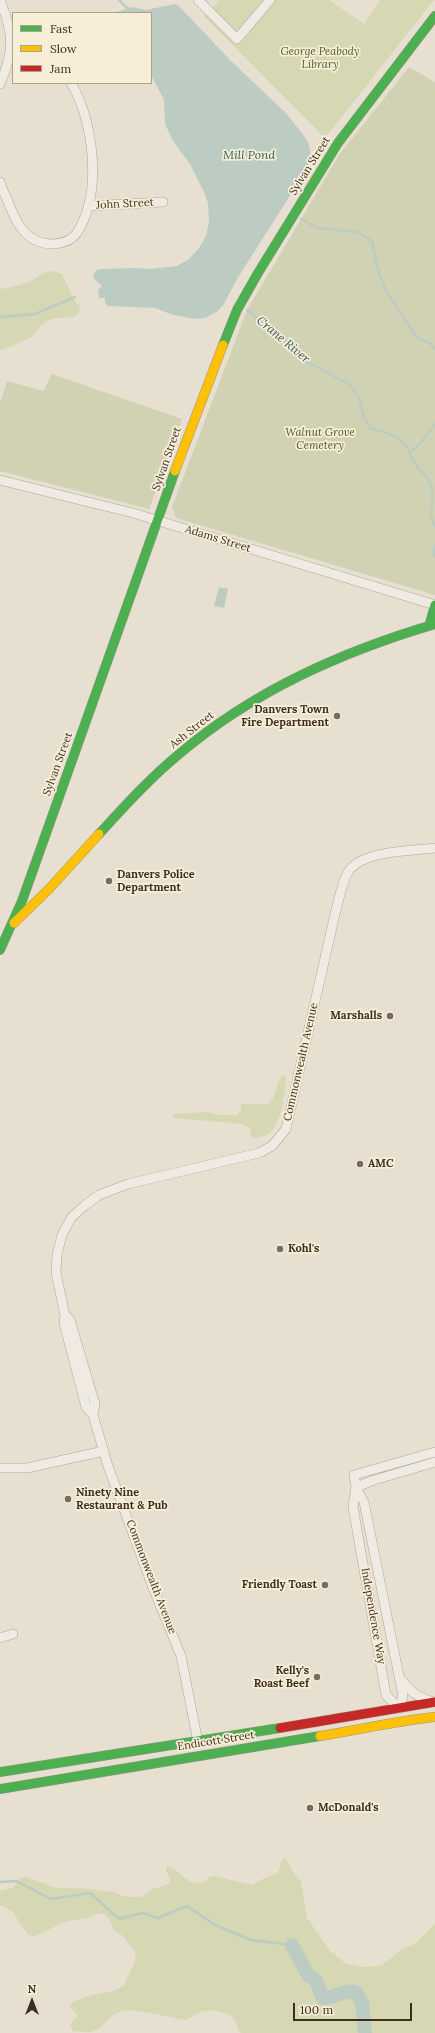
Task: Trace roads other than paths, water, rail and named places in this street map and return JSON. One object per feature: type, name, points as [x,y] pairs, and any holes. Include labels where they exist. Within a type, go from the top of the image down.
[{"type":"main road","name":"Sylvan Street","points":[[0,950],[11,926],[49,825],[193,420],[229,329],[247,292],[338,144],[435,16]]},
{"type":"main road","points":[[432,625],[435,605]]},
{"type":"main road","name":"Ash Street","points":[[11,926],[58,881],[148,783],[184,750],[232,714],[284,682],[349,651],[387,637],[432,625]]},
{"type":"main road","name":"Endicott Street","points":[[0,1772],[198,1742],[435,1702]]},
{"type":"main road","points":[[399,1708],[400,1721]]},
{"type":"main road","name":"Endicott Street","points":[[0,1789],[387,1725],[400,1721],[435,1717]]},
{"type":"main road","points":[[198,1742],[201,1755]]},
{"type":"street","points":[[0,0],[10,28],[11,52],[0,84]]},
{"type":"street","points":[[198,0],[237,39],[270,0]]},
{"type":"street","points":[[0,183],[16,221],[25,234],[34,241],[56,244],[69,241],[76,235],[88,206],[92,182],[90,143],[87,122],[81,102],[72,84]]},
{"type":"street","name":"John Street","points":[[88,206],[163,202]]},
{"type":"street","name":"Adams Street","points":[[0,480],[157,521],[435,605]]},
{"type":"street","name":"Commonwealth Avenue","points":[[198,1742],[179,1648],[152,1585],[104,1451],[93,1415],[95,1404],[70,1320],[65,1315],[56,1273],[57,1254],[62,1235],[71,1218],[99,1195],[128,1184],[259,1153],[277,1141],[286,1129],[335,914],[343,884],[349,872],[356,863],[366,857],[435,848]]},
{"type":"street","points":[[0,1468],[27,1468],[104,1451]]},
{"type":"street","name":"Independence Way","points":[[356,1488],[364,1502],[400,1677],[403,1696],[399,1708],[386,1695],[353,1507],[356,1488],[354,1475],[435,1452]]},
{"type":"street","points":[[356,1488],[374,1480],[435,1462]]},
{"type":"street","points":[[0,1638],[13,1634]]},
{"type":"street","name":"Independence Way","points":[[400,1677],[410,1692],[420,1698],[435,1702]]},
{"type":"water","name":"Mill Pond","points":[[175,4],[179,6],[231,61],[287,114],[304,135],[311,153],[311,162],[302,173],[291,194],[237,279],[224,304],[218,311],[205,318],[196,319],[173,315],[155,308],[108,306],[105,303],[105,298],[99,298],[98,290],[102,286],[93,278],[95,272],[101,269],[149,269],[177,266],[189,259],[199,248],[206,236],[209,222],[208,203],[205,194],[190,164],[173,141],[165,124],[164,100],[152,77],[152,12],[116,12],[133,7],[146,10]]},
{"type":"water","points":[[219,587],[228,589],[224,608],[214,606]]},
{"type":"waterway","points":[[119,0],[131,12]]},
{"type":"waterway","points":[[301,219],[317,228],[357,232],[372,241],[378,270],[386,290],[417,338],[431,344],[435,349]]},
{"type":"waterway","points":[[0,317],[35,314],[75,297]]},
{"type":"waterway","name":"Crane River","points":[[247,310],[278,335],[307,362],[349,384],[359,397],[364,417],[371,429],[397,437],[405,445],[409,450],[412,460],[431,485],[433,495],[431,512],[435,527]]},
{"type":"waterway","points":[[411,452],[435,424]]},
{"type":"waterway","name":"Crane River","points":[[435,545],[433,552],[435,557]]},
{"type":"waterway","points":[[0,1882],[16,1881],[51,1899],[90,1893],[119,1919],[142,1913],[158,1918],[187,1906],[215,1925],[251,1940],[292,1945]]},
{"type":"waterway","points":[[292,1945],[308,1975],[316,1981],[323,1998],[352,1991],[356,1992],[362,2003],[365,2033]]},
{"type":"place","name":"Danvers Town Fire Department","points":[[337,716]]},
{"type":"place","name":"Danvers Police Department","points":[[109,881]]},
{"type":"place","name":"Marshalls","points":[[390,1016]]},
{"type":"place","name":"AMC","points":[[360,1164]]},
{"type":"place","name":"Kohl's","points":[[280,1249]]},
{"type":"place","name":"Ninety Nine Restaurant & Pub","points":[[68,1499]]},
{"type":"place","name":"Friendly Toast","points":[[325,1585]]},
{"type":"place","name":"Kelly's Roast Beef","points":[[317,1677]]},
{"type":"place","name":"McDonald's","points":[[310,1808]]},
{"type":"park label","name":"George Peabody Library","points":[[320,58]]},
{"type":"park label","name":"Walnut Grove Cemetery","points":[[320,439]]}]
